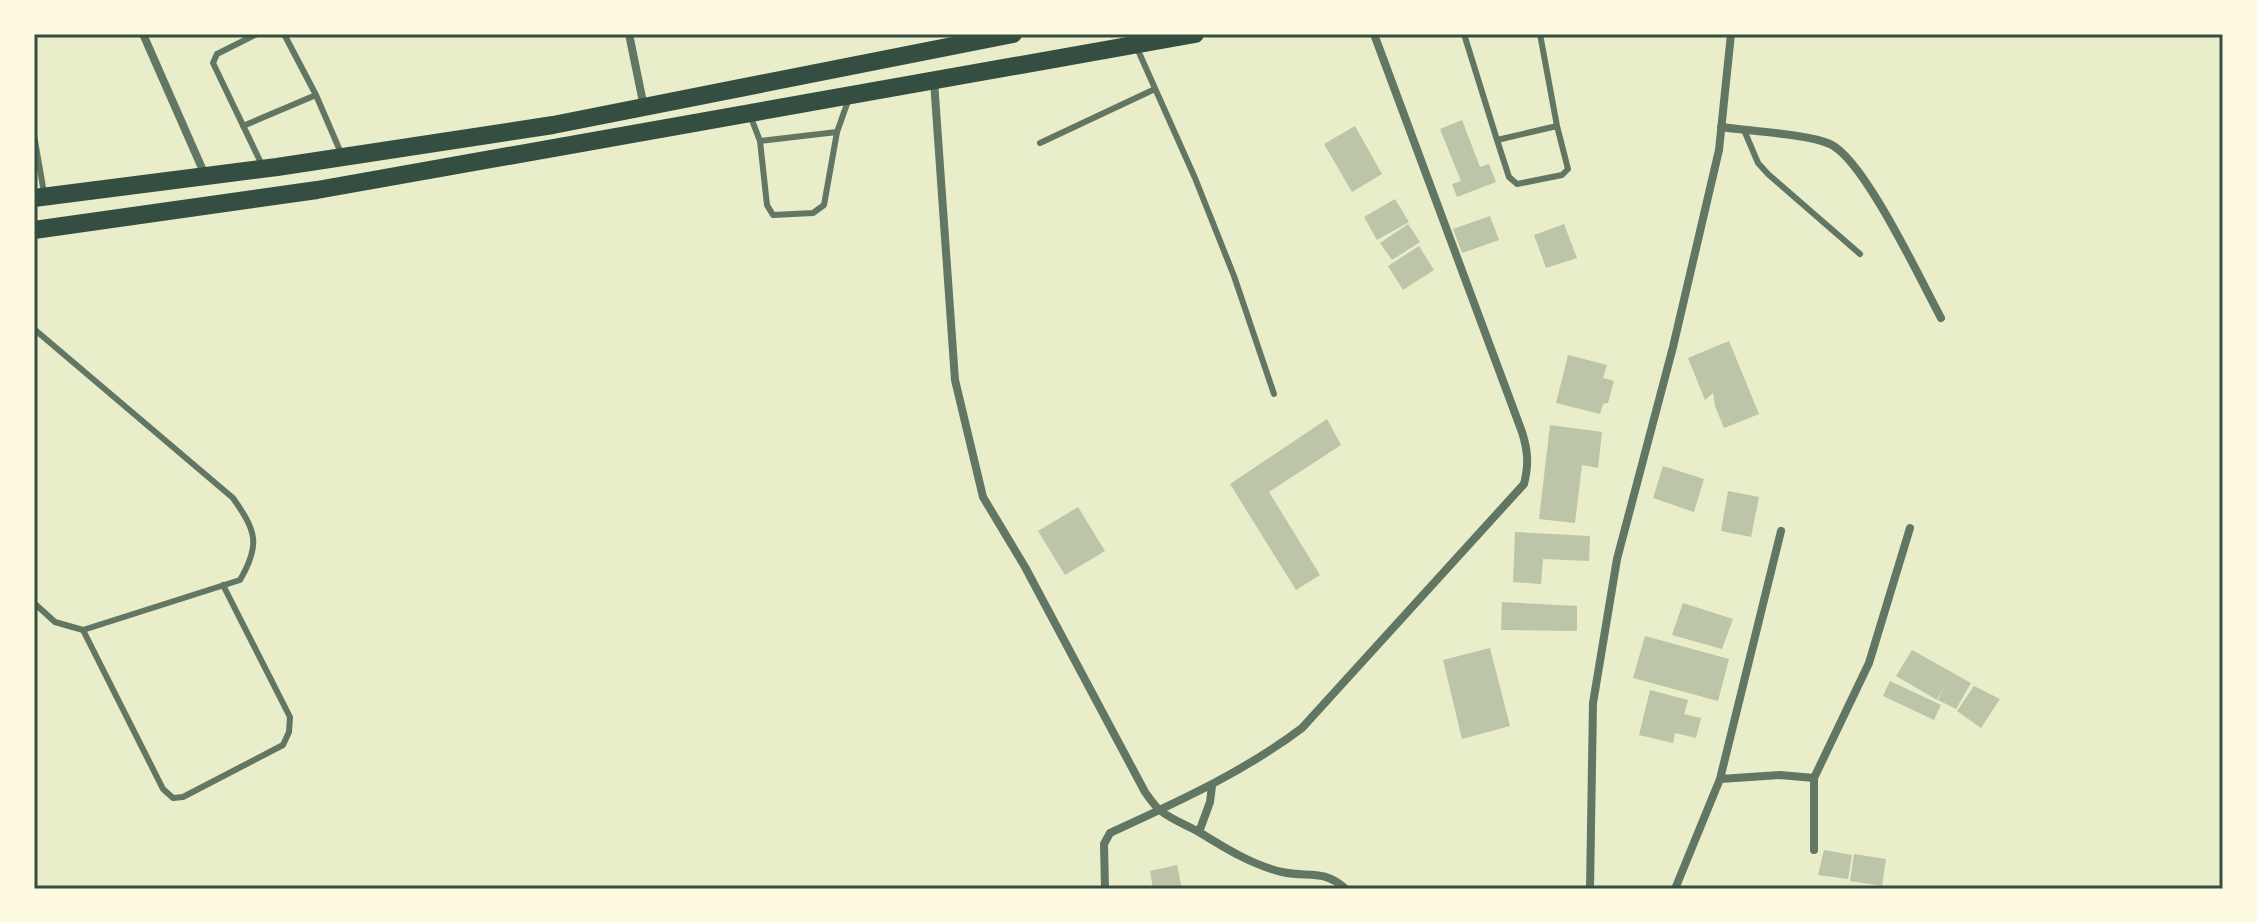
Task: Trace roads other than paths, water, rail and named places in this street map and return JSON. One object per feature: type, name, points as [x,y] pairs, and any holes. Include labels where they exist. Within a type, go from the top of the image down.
[{"type":"main road","points":[[39,197],[343,157],[553,125],[1013,34]]},
{"type":"main road","points":[[34,230],[317,190],[1195,34]]},
{"type":"main road","points":[[769,82],[773,109]]},
{"type":"street","points":[[143,34],[205,176]]},
{"type":"street","points":[[629,34],[644,107]]},
{"type":"street","points":[[1105,889],[1104,844],[1110,833],[1212,786],[1279,746],[1302,728],[1524,484],[1529,467],[1522,432],[1374,34]]},
{"type":"street","points":[[1590,889],[1593,703],[1617,559],[1673,347],[1719,150],[1731,34]]},
{"type":"street","points":[[934,81],[955,380],[983,497],[1025,567],[1145,792],[1159,810],[1229,851],[1257,863],[1285,873],[1304,872],[1325,876],[1346,889]]},
{"type":"street","points":[[1721,127],[1831,144],[1851,159],[1869,185],[1941,318]]},
{"type":"street","points":[[1814,850],[1814,778],[1869,663],[1910,528]]},
{"type":"street","points":[[1675,889],[1720,779],[1781,531]]},
{"type":"street","points":[[1720,779],[1780,775],[1814,778]]},
{"type":"street","points":[[1199,832],[1210,802],[1212,786]]},
{"type":"lane","points":[[257,34],[217,54],[213,60],[214,68],[263,168]]},
{"type":"lane","points":[[284,34],[316,95],[343,157]]},
{"type":"lane","points":[[1464,34],[1509,177],[1517,184],[1562,175],[1568,169],[1540,34]]},
{"type":"lane","points":[[1136,45],[1234,276],[1274,394]]},
{"type":"lane","points":[[1040,143],[1155,89]]},
{"type":"lane","points":[[243,126],[316,95]]},
{"type":"lane","points":[[750,114],[760,141],[767,205],[773,215],[813,213],[824,205],[837,132],[849,97]]},
{"type":"lane","points":[[1497,140],[1557,126]]},
{"type":"lane","points":[[1744,130],[1758,163],[1768,174],[1860,254]]},
{"type":"lane","points":[[760,141],[837,132]]},
{"type":"lane","points":[[34,135],[39,197]]},
{"type":"lane","points":[[34,329],[233,498],[250,522],[255,545],[250,563],[240,580],[83,630],[55,622],[34,603]]},
{"type":"lane","points":[[83,630],[163,789],[173,798],[183,797],[283,745],[289,732],[290,717],[223,585]]}]
